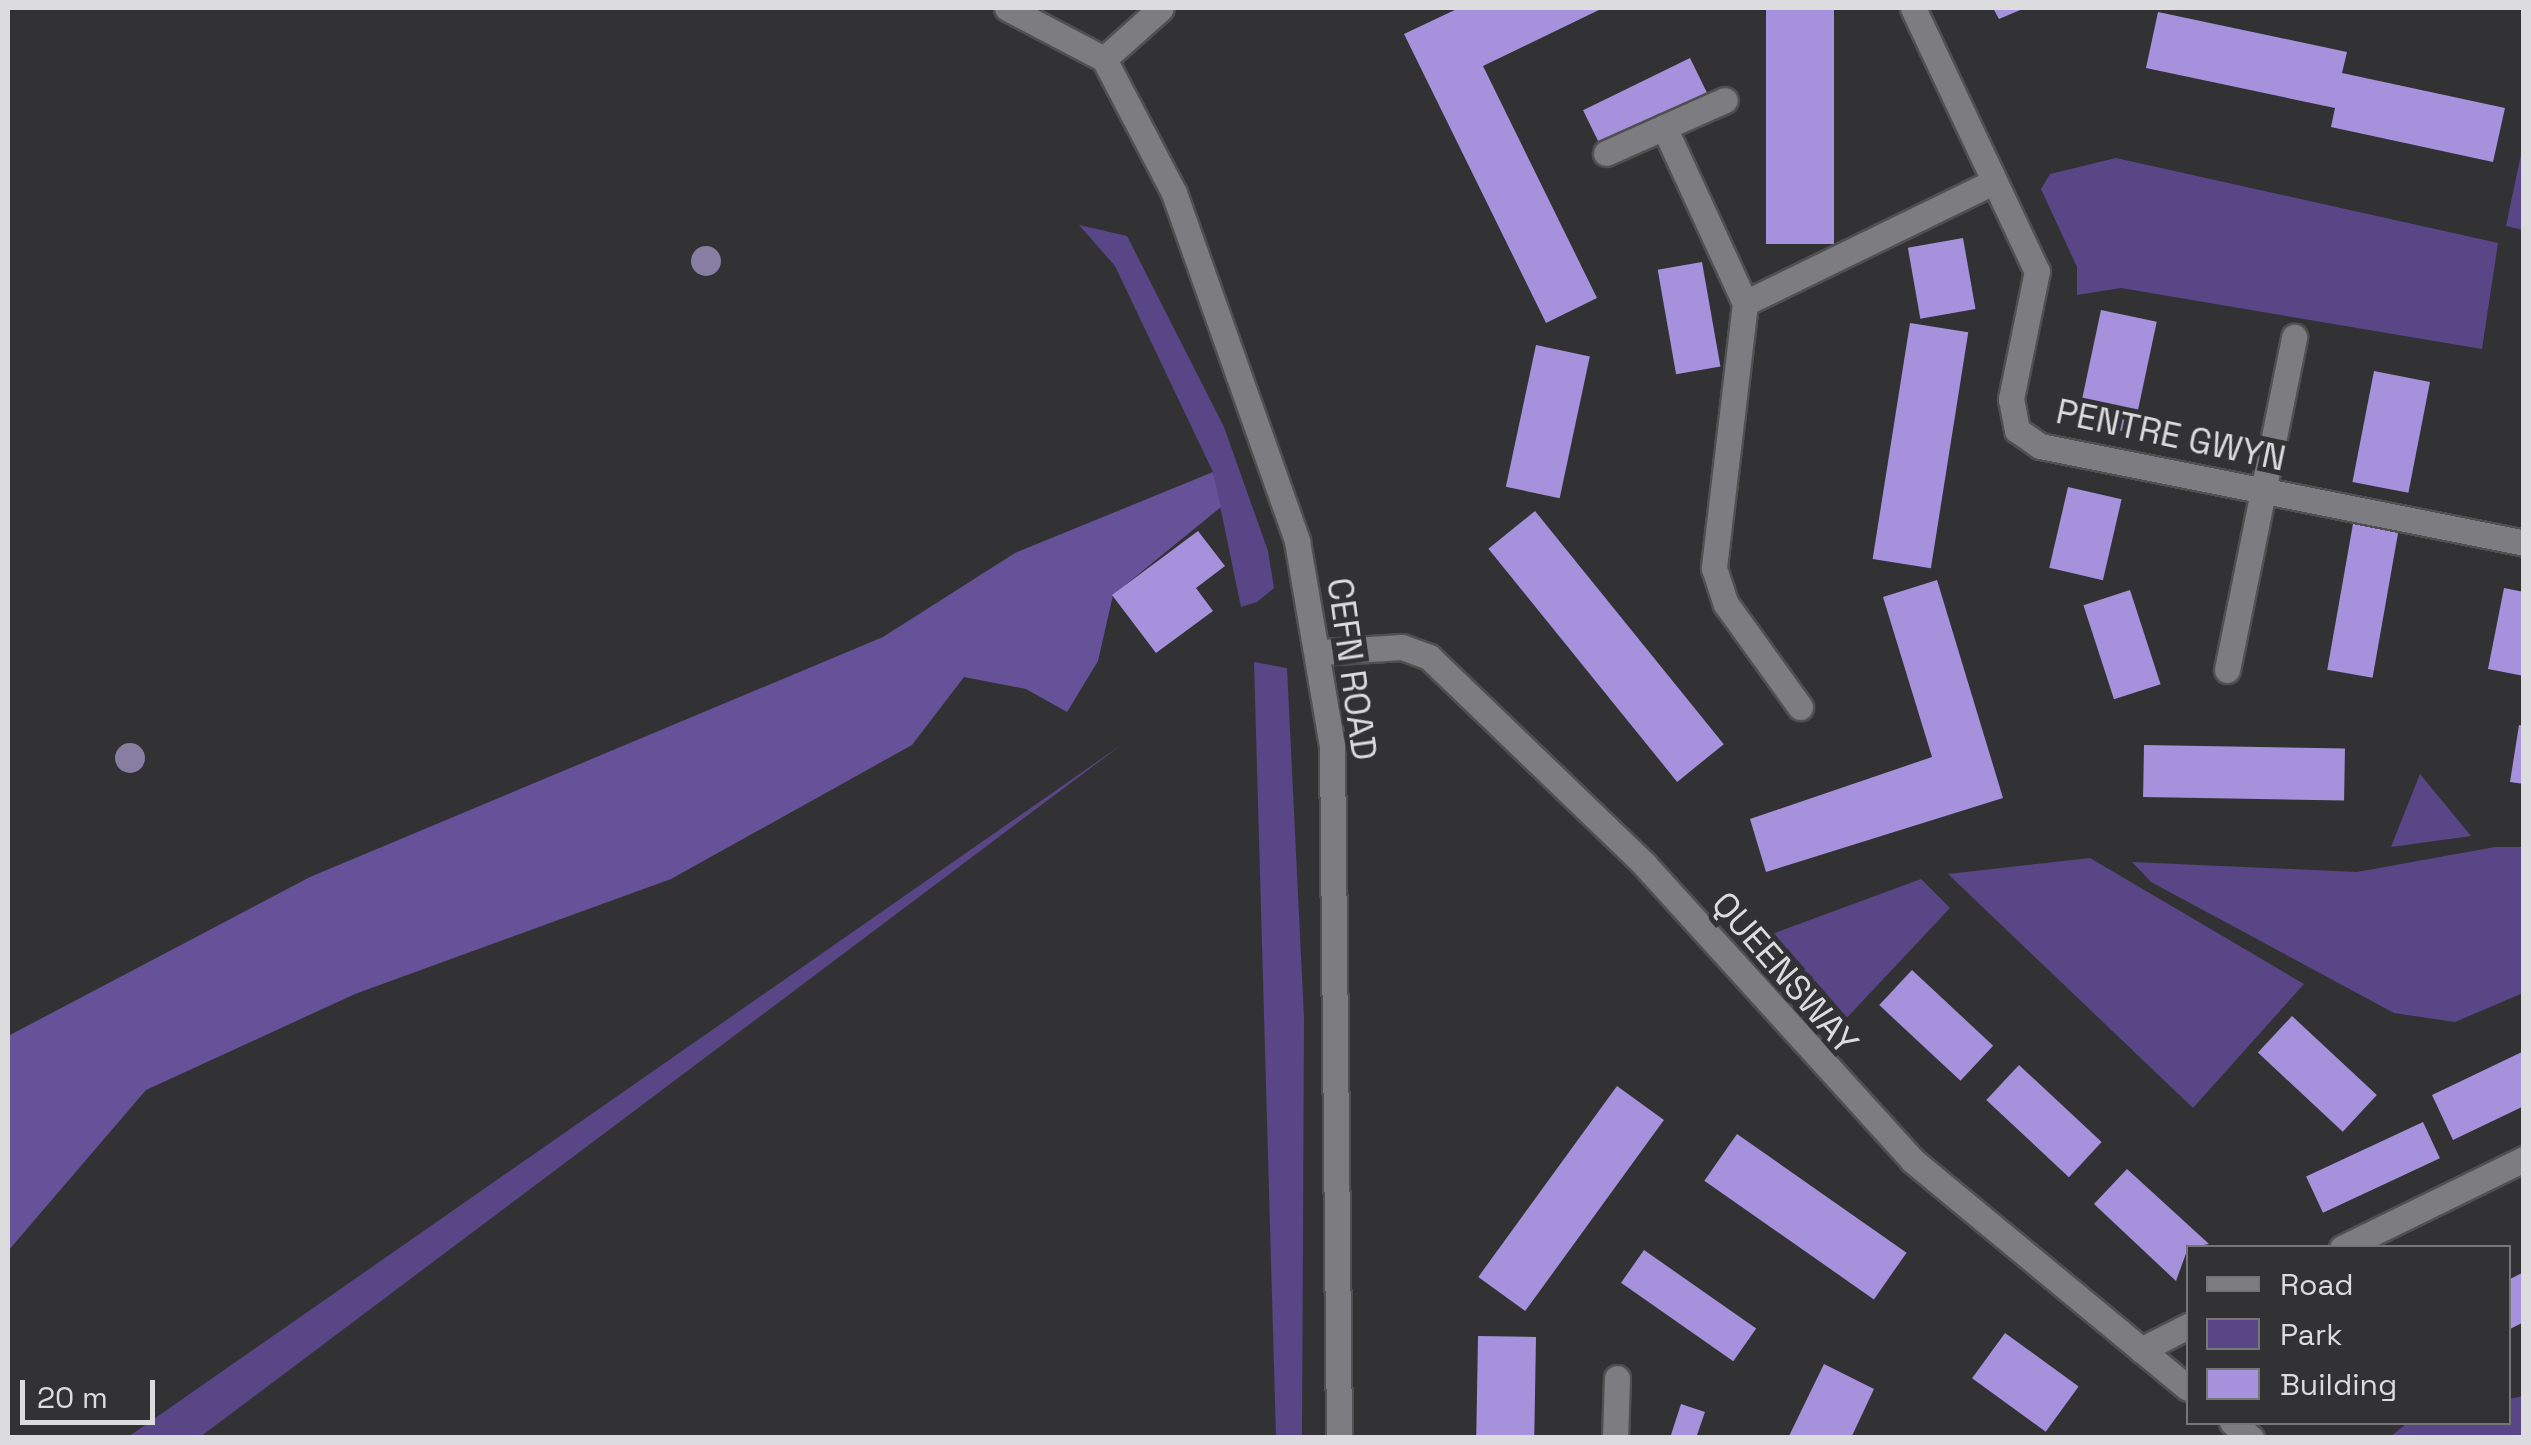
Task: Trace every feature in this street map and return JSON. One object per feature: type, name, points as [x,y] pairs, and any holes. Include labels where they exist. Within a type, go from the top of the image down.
[{"type":"street","points":[[1007,8],[1104,59],[1161,8]]},
{"type":"street","name":"PENTRE GWYN","points":[[1913,8],[2036,271],[2011,399],[2017,430],[2040,446],[2524,543]]},
{"type":"street","name":"CEFN ROAD","points":[[1104,59],[1174,193],[1236,350],[1297,541],[1321,652],[1332,745],[1340,1438]]},
{"type":"street","points":[[1606,153],[1726,100]]},
{"type":"street","points":[[1664,127],[1745,303],[1714,568],[1726,604],[1800,707]]},
{"type":"street","points":[[1745,303],[1994,182]]},
{"type":"street","points":[[2227,670],[2294,337]]},
{"type":"street","name":"QUEENSWAY","points":[[1321,652],[1402,647],[1430,658],[1644,864],[1912,1160],[2186,1386]]},
{"type":"street","points":[[2348,1245],[2524,1159]]},
{"type":"street","points":[[2141,1350],[2186,1327]]},
{"type":"street","points":[[1615,1438],[1617,1378]]},
{"type":"green space","points":[[2523,145],[2524,230],[2506,226]]},
{"type":"green space","points":[[2116,158],[2498,243],[2482,349],[2121,288],[2077,295],[2077,267],[2041,189],[2050,174]]},
{"type":"green space","points":[[1079,225],[1127,236],[1224,427],[1268,551],[1274,588],[1257,602],[1241,607],[1213,472],[1115,266]]},
{"type":"green space","points":[[1254,662],[1287,668],[1304,1018],[1302,1437],[1276,1437]]},
{"type":"green space","points":[[1124,743],[200,1437],[128,1437]]},
{"type":"green space","points":[[2420,774],[2471,836],[2391,847]]},
{"type":"green space","points":[[2495,847],[2523,847],[2523,993],[2455,1022],[2394,1013],[2151,882],[2132,862],[2357,872]]},
{"type":"green space","points":[[2090,858],[2304,984],[2193,1108],[1948,874]]},
{"type":"green space","points":[[1921,879],[1950,908],[1841,1024],[1764,937]]},
{"type":"green space","points":[[2523,1396],[2523,1437],[2390,1437],[2405,1425],[2511,1425],[2511,1399]]},
{"type":"shaded area","points":[[1213,472],[1221,507],[1113,595],[1098,661],[1067,712],[1026,689],[964,677],[912,745],[671,879],[355,994],[146,1090],[8,1251],[8,1036],[310,877],[883,637],[1015,553]]},
{"type":"building","points":[[1459,8],[1603,8],[1483,66],[1597,298],[1546,323],[1404,34]]},
{"type":"building","points":[[1766,8],[1834,8],[1834,244],[1766,244]]},
{"type":"building","points":[[1993,8],[2025,8],[1999,19]]},
{"type":"building","points":[[2158,12],[2347,52],[2342,73],[2505,108],[2493,162],[2331,127],[2335,108],[2146,68]]},
{"type":"building","points":[[1690,58],[1708,95],[1601,147],[1583,110]]},
{"type":"building","points":[[1963,238],[1976,309],[1920,319],[1908,248]]},
{"type":"building","points":[[1702,262],[1720,366],[1676,374],[1658,270]]},
{"type":"building","points":[[2101,310],[2157,322],[2133,433],[2077,422]]},
{"type":"building","points":[[1910,323],[1968,332],[1931,568],[1873,559]]},
{"type":"building","points":[[1536,345],[1590,356],[1560,498],[1506,487]]},
{"type":"building","points":[[2374,371],[2430,382],[2408,493],[2352,482]]},
{"type":"building","points":[[2068,487],[2122,499],[2103,580],[2049,568]]},
{"type":"building","points":[[1535,511],[1724,744],[1677,782],[1488,549]]},
{"type":"building","points":[[2354,518],[2399,526],[2373,678],[2327,670]]},
{"type":"building","points":[[1198,531],[1225,566],[1196,588],[1213,611],[1156,653],[1112,595]]},
{"type":"building","points":[[1937,580],[2003,798],[1766,872],[1750,819],[1932,757],[1883,597]]},
{"type":"building","points":[[2504,588],[2524,592],[2524,676],[2488,669]]},
{"type":"building","points":[[2130,590],[2161,684],[2114,699],[2083,605]]},
{"type":"building","points":[[2519,725],[2524,726],[2524,784],[2510,782]]},
{"type":"building","points":[[2144,745],[2345,749],[2344,801],[2143,797]]},
{"type":"building","points":[[1912,970],[1993,1046],[1960,1081],[1879,1005]]},
{"type":"building","points":[[2292,1016],[2377,1095],[2343,1132],[2258,1053]]},
{"type":"building","points":[[2524,1051],[2524,1106],[2453,1140],[2432,1095]]},
{"type":"building","points":[[2019,1065],[2102,1142],[2069,1177],[1986,1100]]},
{"type":"building","points":[[1617,1086],[1664,1120],[1525,1311],[1478,1277]]},
{"type":"building","points":[[2423,1122],[2440,1158],[2323,1213],[2306,1177]]},
{"type":"building","points":[[1737,1134],[1907,1253],[1874,1299],[1704,1181]]},
{"type":"building","points":[[2127,1169],[2209,1244],[2186,1245],[2176,1281],[2094,1204]]},
{"type":"building","points":[[1644,1250],[1756,1329],[1733,1361],[1621,1283]]},
{"type":"building","points":[[2524,1272],[2524,1322],[2511,1328],[2511,1278]]},
{"type":"building","points":[[2005,1333],[2079,1386],[2046,1432],[1972,1378]]},
{"type":"building","points":[[1478,1336],[1536,1337],[1534,1438],[1476,1438]]},
{"type":"building","points":[[1824,1364],[1874,1389],[1851,1438],[1788,1438]]},
{"type":"building","points":[[1681,1404],[1705,1412],[1696,1438],[1670,1438]]}]
